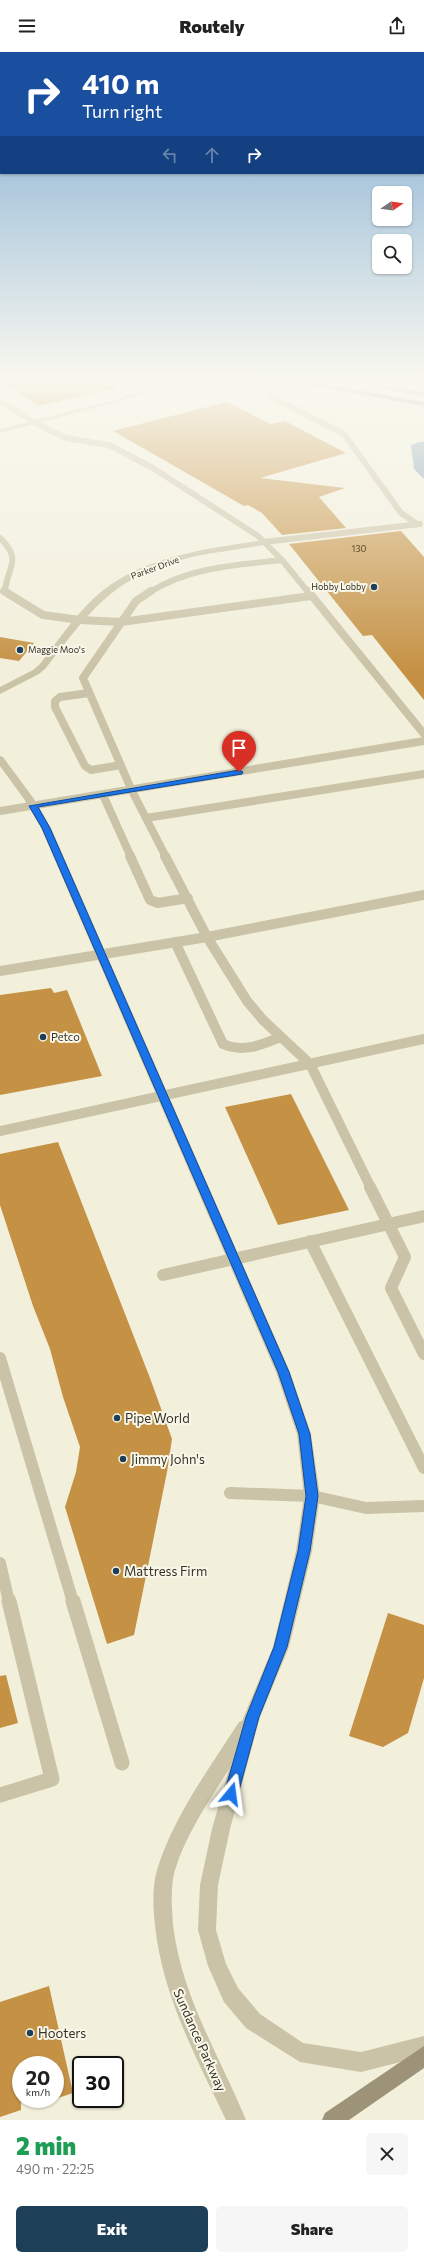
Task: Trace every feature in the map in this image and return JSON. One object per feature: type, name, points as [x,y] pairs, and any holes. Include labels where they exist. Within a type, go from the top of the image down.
[{"type":"street","name":"Parker Drive","points":[[0,691],[16,681],[36,672],[44,666],[80,620],[107,591],[137,573],[176,559],[264,542]]},
{"type":"street","name":"Parker Drive","points":[[0,683],[16,681]]},
{"type":"street","name":"Sundance Parkway","points":[[0,760],[33,806],[46,828],[235,1259],[283,1372],[304,1434],[312,1496],[304,1551],[280,1647],[252,1717],[221,1829],[209,1885],[207,1930],[217,1966],[231,1996],[253,2021],[300,2052],[361,2062],[424,2046]]},
{"type":"street","name":"Sundance Parkway","points":[[236,2120],[180,2000],[169,1964],[164,1933],[162,1898],[167,1866],[192,1812],[252,1717]]},
{"type":"street","points":[[332,2120],[424,2056]]},
{"type":"lane","points":[[166,478],[234,520],[264,542],[282,560],[424,734]]},
{"type":"lane","points":[[375,478],[401,513],[421,524]]},
{"type":"lane","points":[[264,542],[421,524]]},
{"type":"lane","points":[[0,538],[10,546],[14,564],[4,592],[43,615],[80,620],[121,622],[311,596]]},
{"type":"lane","points":[[282,560],[206,569],[169,581],[136,600],[83,678],[132,791],[207,937],[247,1001],[281,1037],[310,1064],[405,1257],[392,1288],[424,1354]]},
{"type":"lane","points":[[89,693],[60,697],[55,701],[55,707],[85,766],[91,770],[121,765]]},
{"type":"lane","points":[[0,811],[132,791],[424,740]]},
{"type":"lane","points":[[146,818],[424,774]]},
{"type":"lane","points":[[103,795],[150,900],[158,903],[188,898]]},
{"type":"lane","points":[[0,971],[100,953],[207,937],[424,895]]},
{"type":"lane","points":[[175,942],[223,1044],[234,1050],[246,1050],[281,1037]]},
{"type":"lane","points":[[0,1131],[424,1039]]},
{"type":"lane","points":[[163,1275],[424,1216]]},
{"type":"lane","points":[[310,1241],[424,1468]]},
{"type":"lane","points":[[0,1358],[122,1763]]},
{"type":"lane","points":[[230,1493],[312,1496],[366,1508],[424,1506]]},
{"type":"lane","points":[[0,1563],[52,1779],[0,1795]]},
{"type":"building","points":[[194,478],[262,478],[260,478],[345,488],[319,497],[346,528],[282,535],[262,513],[248,505],[244,506]]},
{"type":"building","points":[[401,531],[424,557],[424,700],[372,635],[363,636],[289,544]]},
{"type":"building","points":[[0,637],[34,643],[19,661],[0,658]]},
{"type":"building","name":"Petco","points":[[51,988],[54,993],[67,990],[102,1076],[0,1095],[0,995]]},
{"type":"building","points":[[291,1094],[349,1210],[278,1225],[225,1107]]},
{"type":"building","points":[[58,1142],[150,1378],[172,1439],[167,1472],[134,1635],[107,1644],[65,1507],[76,1472],[80,1447],[63,1397],[50,1349],[33,1306],[0,1205],[0,1154]]},
{"type":"building","points":[[388,1613],[424,1625],[424,1678],[408,1733],[383,1747],[349,1736]]},
{"type":"building","points":[[6,1675],[18,1723],[0,1728],[0,1676]]},
{"type":"building","name":"Hooters","points":[[49,1986],[72,2089],[72,2093],[64,2096],[64,2056],[12,2056],[12,2108],[21,2108],[21,2110],[0,2117],[0,2002]]},
{"type":"place","name":"Hobby Lobby","points":[[374,587]]},
{"type":"place","name":"Maggie Moo's","points":[[20,650]]},
{"type":"place","name":"Petco","points":[[43,1037]]},
{"type":"place","name":"Pipe World","points":[[117,1418]]},
{"type":"place","name":"Jimmy John's","points":[[123,1459]]},
{"type":"place","name":"Mattress Firm","points":[[116,1571]]},
{"type":"place","name":"Hooters","points":[[30,2033]]},
{"type":"route","points":[[231,1794],[252,1717],[280,1647],[304,1551],[312,1496],[304,1434],[283,1372],[241,1273],[62,869],[58,855],[46,828],[33,806],[132,791],[239,772]]}]
